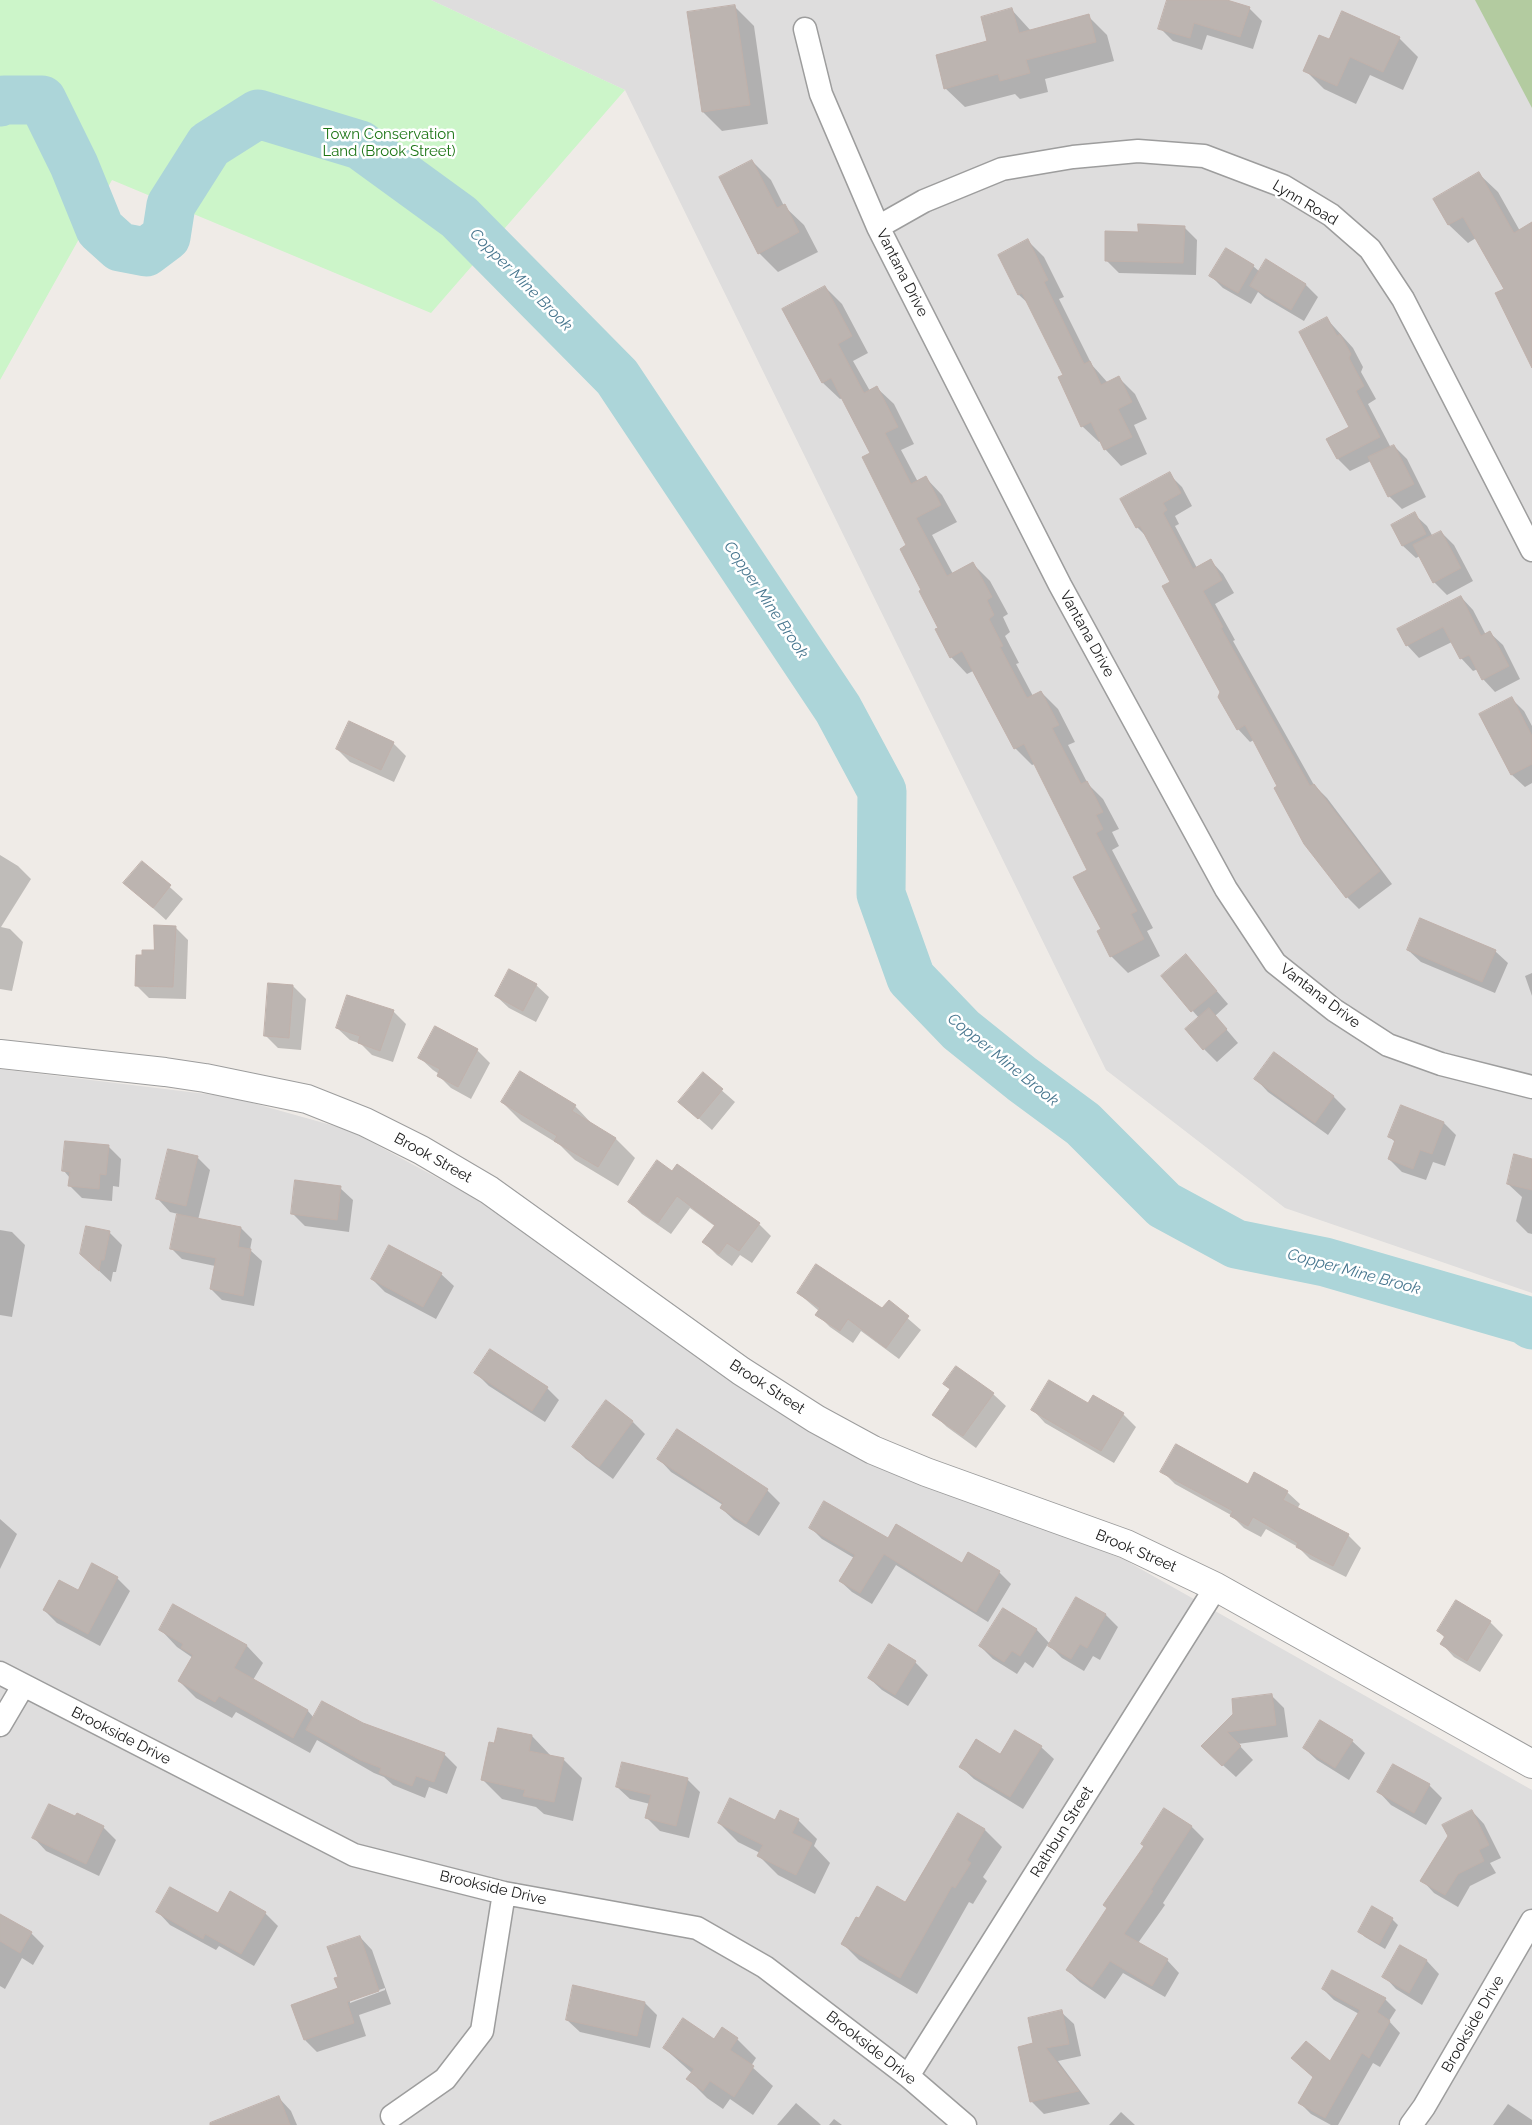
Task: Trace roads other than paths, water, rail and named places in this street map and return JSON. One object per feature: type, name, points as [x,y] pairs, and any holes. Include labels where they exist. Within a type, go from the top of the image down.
[{"type":"street","name":"Vantana Drive","points":[[805,29],[821,94],[878,227],[1060,585],[1226,889],[1275,963],[1334,1010],[1388,1045],[1441,1064],[1532,1087]]},
{"type":"street","name":"Lynn Road","points":[[878,227],[924,201],[1002,169],[1074,157],[1138,151],[1204,156],[1283,186],[1331,215],[1370,249],[1403,299],[1532,550]]},
{"type":"street","name":"Brook Street","points":[[0,1054],[205,1078],[307,1099],[365,1122],[421,1150],[489,1190],[741,1371],[816,1419],[890,1457],[926,1472],[1126,1544],[1216,1587],[1532,1764]]},
{"type":"street","name":"Rathbun Street","points":[[908,2076],[1216,1587]]},
{"type":"street","name":"Brookside Drive","points":[[0,1673],[354,1855],[504,1893],[697,1928],[765,1967],[908,2076],[965,2125]]},
{"type":"street","points":[[0,1725],[23,1686]]},
{"type":"street","points":[[392,2116],[445,2079],[482,2031],[504,1893]]},
{"type":"street","name":"Brookside Drive","points":[[1411,2125],[1424,2108],[1532,1921]]},
{"type":"waterway","name":"Copper Mine Brook","points":[[0,102],[4,100],[42,100],[74,165],[100,229],[120,247],[146,252],[166,237],[171,205],[209,145],[258,114],[360,145],[459,217],[617,377],[838,709],[882,791],[881,894],[911,978],[961,1030],[1022,1079],[1083,1124],[1164,1205],[1236,1244],[1325,1262],[1525,1320],[1532,1325]]},
{"type":"park label","name":"Town Conservation Land (Brook Street)","points":[[389,142]]}]
